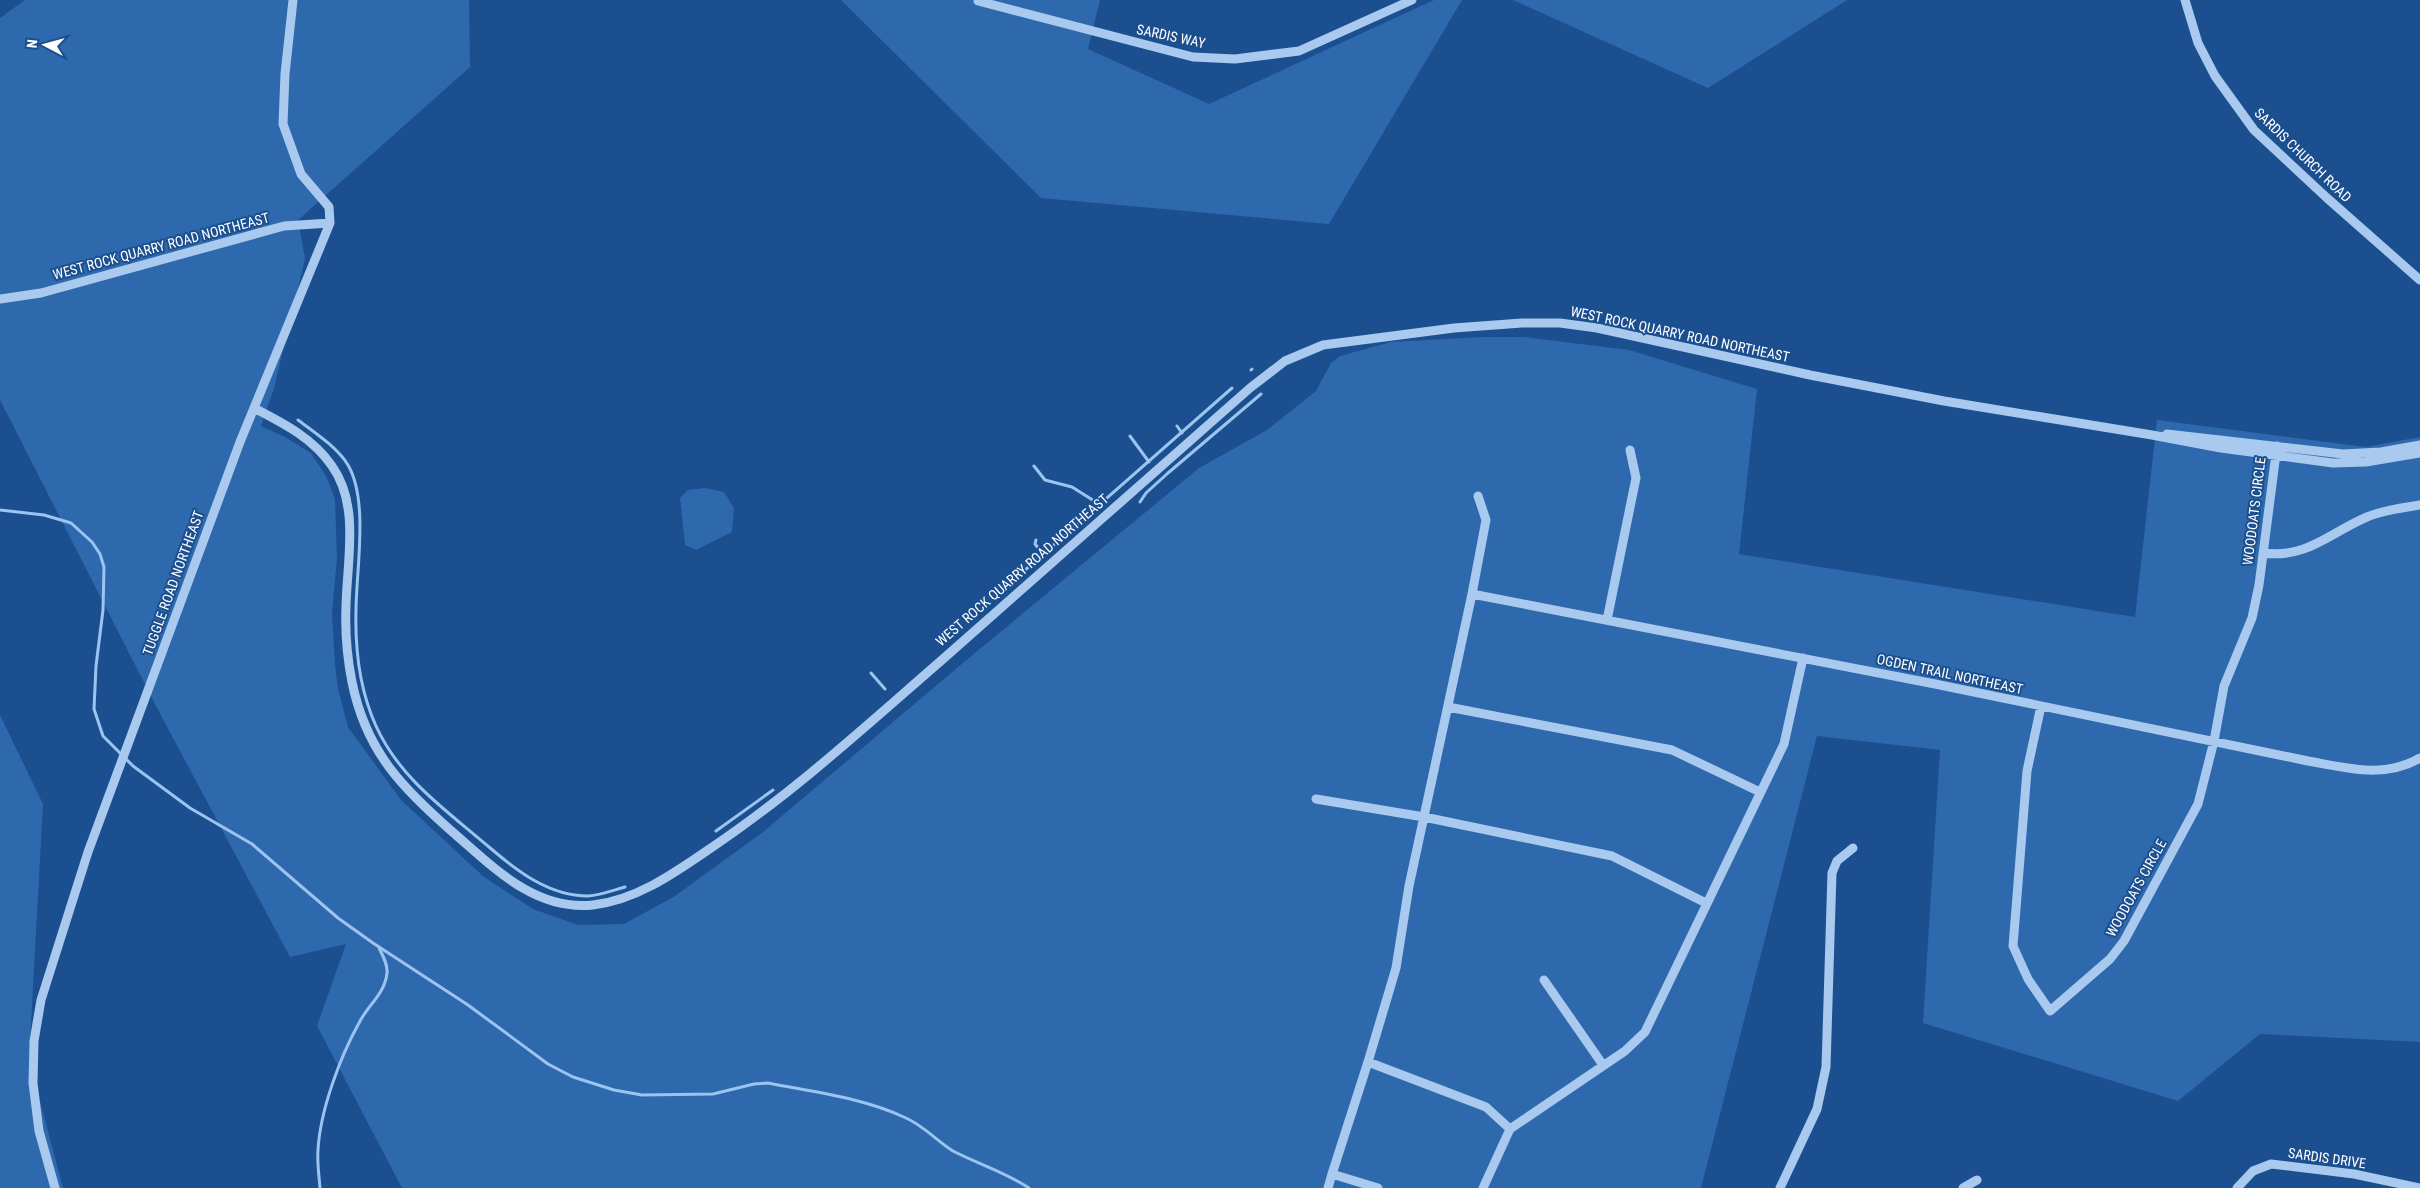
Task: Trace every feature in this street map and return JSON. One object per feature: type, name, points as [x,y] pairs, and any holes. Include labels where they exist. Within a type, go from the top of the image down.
[{"type":"street","points":[[293,0],[285,74],[283,124],[301,174],[329,207],[330,223]]},
{"type":"street","name":"SARDIS WAY","points":[[978,1],[1194,57],[1235,59],[1299,51],[1412,0]]},
{"type":"street","name":"SARDIS CHURCH ROAD","points":[[2185,0],[2198,43],[2214,76],[2254,130],[2327,198],[2420,280]]},
{"type":"street","name":"WEST ROCK QUARRY ROAD NORTHEAST","points":[[0,299],[41,293],[284,226],[330,223]]},
{"type":"street","name":"TUGGLE ROAD NORTHEAST","points":[[55,1188],[39,1131],[33,1083],[34,1041],[41,1000],[88,852],[254,408],[330,223]]},
{"type":"street","name":"WEST ROCK QUARRY ROAD NORTHEAST","points":[[254,408],[296,431],[319,450],[334,468],[344,490],[350,526],[346,610],[350,672],[361,719],[383,760],[419,802],[509,879],[546,899],[584,905],[616,900],[651,886],[757,816],[915,683],[1250,388],[1285,362],[1318,347],[1361,339],[1454,328],[1522,323],[1578,325],[1810,375],[2195,444],[2275,456],[2341,463],[2380,460],[2420,453]]},
{"type":"street","name":"WEST ROCK QUARRY ROAD NORTHEAST","points":[[2152,435],[2196,436],[2352,454],[2420,445]]},
{"type":"street","name":"WOODOATS CIRCLE","points":[[2041,706],[2028,771],[2013,946],[2028,979],[2050,1012],[2110,959],[2124,941],[2198,804],[2214,741],[2224,686],[2252,618],[2263,553],[2277,446]]},
{"type":"street","points":[[1607,620],[1636,478],[1630,450]]},
{"type":"street","points":[[1328,1188],[1396,968],[1409,886],[1472,594],[1486,520],[1478,496]]},
{"type":"street","points":[[2263,553],[2296,553],[2323,542],[2346,527],[2369,516],[2420,504]]},
{"type":"street","name":"OGDEN TRAIL NORTHEAST","points":[[1472,594],[1803,658],[2369,772],[2404,767],[2420,758]]},
{"type":"street","points":[[1483,1188],[1510,1129],[1625,1051],[1645,1032],[1784,744],[1803,658]]},
{"type":"street","points":[[1448,707],[1672,750],[1760,792]]},
{"type":"street","points":[[1316,799],[1424,817],[1612,856],[1706,903]]},
{"type":"street","points":[[1780,1188],[1816,1109],[1826,1067],[1832,873],[1836,861],[1853,848]]},
{"type":"street","points":[[1544,980],[1602,1065]]},
{"type":"street","points":[[1368,1062],[1486,1108],[1510,1129]]},
{"type":"street","name":"SARDIS DRIVE","points":[[2238,1188],[2253,1171],[2271,1164],[2354,1174],[2420,1188]]},
{"type":"street","points":[[1332,1174],[1378,1188]]},
{"type":"street","points":[[1963,1188],[1977,1180]]},
{"type":"shaded area","points":[[25,0],[469,0],[470,67],[298,220],[305,259],[274,388],[261,426],[285,437],[311,453],[326,476],[335,499],[337,558],[332,613],[338,689],[348,727],[401,800],[484,877],[533,909],[578,925],[624,924],[675,896],[763,832],[970,657],[1199,468],[1267,430],[1316,391],[1331,363],[1340,356],[1391,342],[1481,337],[1523,337],[1629,350],[1757,389],[1739,554],[2135,617],[2157,420],[2366,447],[2420,437],[2420,1042],[2260,1034],[2178,1101],[1923,1023],[1940,750],[1817,736],[1701,1188],[402,1188],[317,1026],[346,944],[290,957],[156,706],[0,400],[0,18]]},
{"type":"shaded area","points":[[841,0],[1100,0],[1088,49],[1209,104],[1434,0],[1462,0],[1329,224],[1041,198]]},
{"type":"shaded area","points":[[1513,0],[1847,0],[1708,88]]},
{"type":"shaded area","points":[[705,488],[724,492],[734,508],[732,532],[696,550],[685,545],[680,498],[688,490]]},
{"type":"shaded area","points":[[0,715],[43,804],[29,1060],[63,1188],[0,1188]]},
{"type":"waterway","points":[[1000,592],[1232,388]]},
{"type":"waterway","points":[[1140,502],[1146,493],[1168,473],[1261,394]]},
{"type":"waterway","points":[[298,420],[338,452],[348,465],[354,480],[360,516],[356,626],[358,655],[366,699],[376,726],[386,745],[411,778],[425,792],[522,873],[547,887],[574,895],[603,894],[625,887]]},
{"type":"waterway","points":[[1177,426],[1182,433]]},
{"type":"waterway","points":[[1130,436],[1149,462]]},
{"type":"waterway","points":[[1034,466],[1045,480],[1072,487],[1099,504]]},
{"type":"waterway","points":[[0,510],[44,515],[71,523],[92,542],[100,554],[104,567],[103,610],[96,666],[94,709],[103,736],[133,766],[190,808],[252,844],[338,918],[468,1005],[548,1064],[573,1077],[614,1090],[642,1095],[713,1094],[754,1084],[768,1083],[873,1105],[906,1118],[919,1125],[953,1151],[1011,1177],[1029,1188]]},
{"type":"waterway","points":[[1036,540],[1035,544],[1043,554]]},
{"type":"waterway","points":[[871,673],[885,689]]},
{"type":"waterway","points":[[716,831],[773,790]]},
{"type":"waterway","points":[[320,1188],[318,1150],[323,1118],[332,1085],[362,1017],[379,994],[386,980],[387,967],[379,948]]}]
